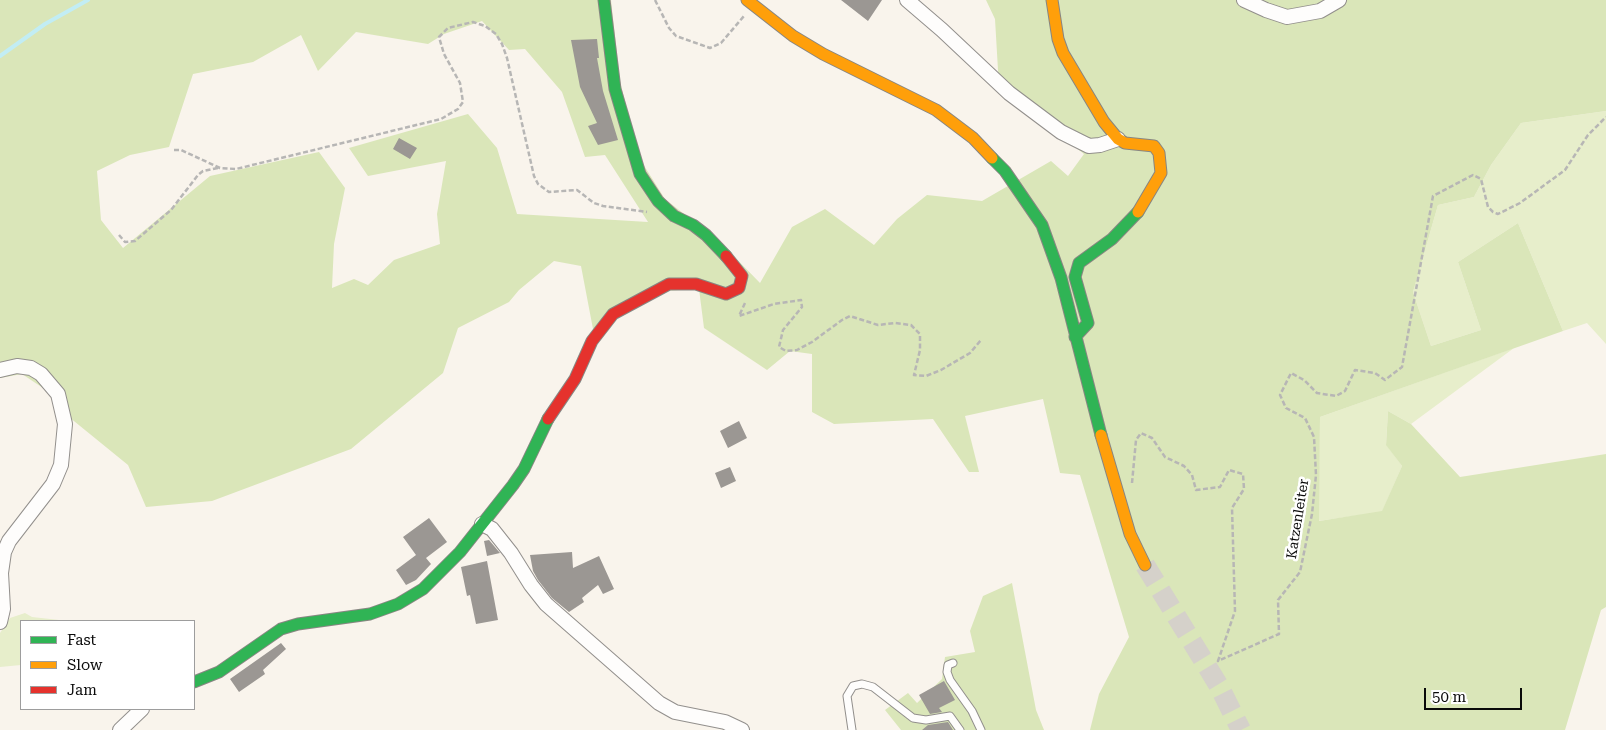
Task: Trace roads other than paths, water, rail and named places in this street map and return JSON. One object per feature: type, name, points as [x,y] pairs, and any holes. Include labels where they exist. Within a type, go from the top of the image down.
[{"type":"street","points":[[195,682],[219,672],[281,629],[298,624],[370,614],[398,604],[423,590],[460,552],[524,469],[544,428],[575,379],[592,342],[613,314],[634,301],[669,284],[696,284],[726,294],[739,288],[742,276],[735,265],[706,235],[693,225],[674,216],[658,201],[640,174],[615,89],[604,0]]},
{"type":"street","points":[[907,0],[1009,92],[1060,132],[1089,146],[1118,140]]},
{"type":"street","points":[[1052,0],[1058,39],[1070,68],[1118,140],[1124,143],[1154,146],[1159,154],[1161,173],[1135,216],[1112,239],[1079,263],[1075,277],[1088,323],[1075,336]]},
{"type":"street","points":[[1244,0],[1287,17],[1320,12],[1339,0]]},
{"type":"street","points":[[750,3],[793,36],[822,54],[936,110],[973,138],[1005,171],[1042,224],[1052,249],[1116,494],[1130,534],[1145,565]]},
{"type":"street","points":[[0,370],[17,366],[41,374],[58,394],[65,424],[61,465],[53,484],[9,541],[4,552],[1,573],[3,609],[0,622]]},
{"type":"street","points":[[482,524],[492,530],[511,553],[531,585],[546,604],[660,703],[675,712],[725,722],[742,730]]},
{"type":"street","points":[[120,730],[141,710]]},
{"type":"lane","points":[[953,663],[948,665],[947,672],[950,680],[972,711],[981,730]]},
{"type":"lane","points":[[852,730],[848,696],[853,686],[862,684],[873,688],[912,718],[926,720],[950,716],[960,730]]},
{"type":"waterway","points":[[0,56],[45,24],[88,0]]},
{"type":"tunnel","points":[[1145,565],[1219,686],[1241,730]]}]
